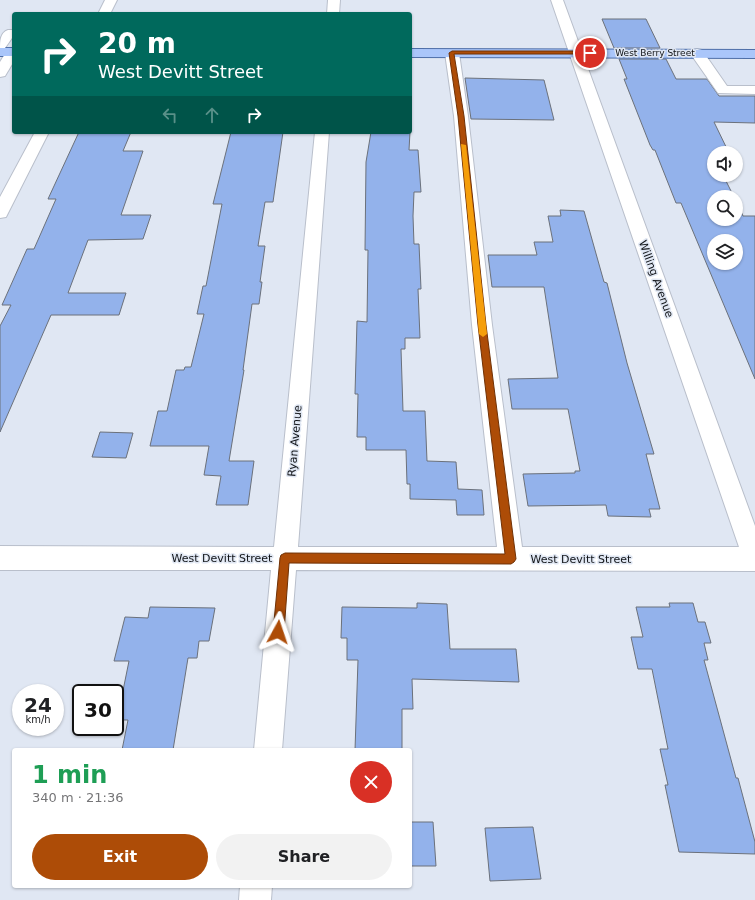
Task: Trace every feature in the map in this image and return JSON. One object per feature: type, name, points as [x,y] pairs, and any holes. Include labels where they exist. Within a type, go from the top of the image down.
[{"type":"main road","name":"West Berry Street","points":[[412,53],[755,54]]},
{"type":"street","points":[[105,12],[111,0]]},
{"type":"street","points":[[332,12],[334,0]]},
{"type":"street","name":"Willing Avenue","points":[[557,0],[755,559]]},
{"type":"street","points":[[0,45],[8,34],[12,34]]},
{"type":"street","points":[[0,73],[9,52]]},
{"type":"street","points":[[452,53],[461,116],[482,325],[511,559]]},
{"type":"street","points":[[697,53],[723,90],[755,90]]},
{"type":"street","points":[[0,213],[41,134]]},
{"type":"street","name":"Ryan Avenue","points":[[268,748],[322,134]]},
{"type":"street","name":"West Devitt Street","points":[[0,558],[755,559]]},
{"type":"street","points":[[255,900],[256,888]]},
{"type":"building","points":[[602,19],[646,19],[660,48],[614,48]]},
{"type":"building","points":[[619,59],[666,59],[676,79],[707,79],[719,96],[755,96],[755,123],[714,122],[726,146],[707,146],[707,182],[726,182],[730,190],[707,190],[707,226],[743,226],[743,216],[755,216],[755,379],[709,270],[743,270],[743,234],[707,234],[707,265],[681,203],[676,203],[655,150],[653,150],[650,145],[624,79],[627,79]]},
{"type":"building","points":[[465,78],[544,80],[554,120],[471,119]]},
{"type":"building","points":[[78,134],[130,134],[123,151],[143,151],[121,215],[151,215],[143,239],[88,240],[68,293],[126,293],[119,315],[51,315],[0,432],[0,326],[11,305],[2,305],[27,249],[34,249],[56,199],[48,199]]},
{"type":"building","points":[[230,134],[283,134],[273,202],[265,202],[258,246],[265,246],[260,282],[262,282],[259,304],[252,304],[244,370],[229,461],[254,461],[248,505],[216,505],[221,476],[204,475],[209,446],[150,446],[158,411],[167,411],[176,370],[184,370],[185,367],[191,367],[204,314],[197,314],[203,286],[206,286],[222,204],[213,204]]},
{"type":"building","points":[[371,134],[410,134],[409,150],[418,150],[421,192],[414,192],[413,216],[414,244],[419,244],[421,289],[418,289],[420,338],[405,338],[405,349],[401,349],[403,411],[425,411],[427,461],[456,462],[458,489],[482,490],[484,515],[457,515],[456,500],[410,499],[410,484],[407,484],[406,450],[366,450],[366,437],[357,437],[358,394],[355,394],[357,321],[367,322],[368,250],[365,250],[366,162]]},
{"type":"building","points":[[560,210],[584,211],[604,282],[607,283],[627,363],[654,454],[646,454],[660,509],[649,509],[651,517],[608,516],[606,505],[528,506],[523,474],[575,473],[575,471],[580,471],[568,409],[512,409],[508,379],[558,378],[544,287],[492,287],[488,255],[537,255],[534,242],[553,242],[548,216],[561,216]]},
{"type":"building","points":[[100,432],[133,433],[126,458],[92,457]]},
{"type":"building","points":[[417,603],[447,604],[450,649],[516,649],[519,682],[412,679],[413,709],[402,709],[402,748],[355,748],[358,660],[347,660],[347,638],[341,638],[342,607],[417,608]]},
{"type":"building","points":[[669,603],[693,603],[698,622],[705,622],[711,643],[704,643],[708,660],[704,660],[755,842],[755,854],[679,852],[665,785],[668,785],[660,749],[668,749],[652,669],[638,669],[631,637],[643,637],[636,607],[670,607]]},
{"type":"building","points":[[150,607],[215,608],[209,641],[199,641],[197,658],[188,658],[173,748],[122,748],[128,720],[124,720],[124,686],[129,661],[114,661],[125,617],[148,618]]},
{"type":"building","points":[[412,822],[433,822],[436,866],[412,866]]},
{"type":"building","points":[[533,827],[541,879],[490,881],[485,828]]},
{"type":"slow traffic","points":[[463,145],[483,334]]},
{"type":"route","points":[[278,632],[285,558],[511,559],[482,325],[466,179],[461,116],[452,53],[590,53]]}]
